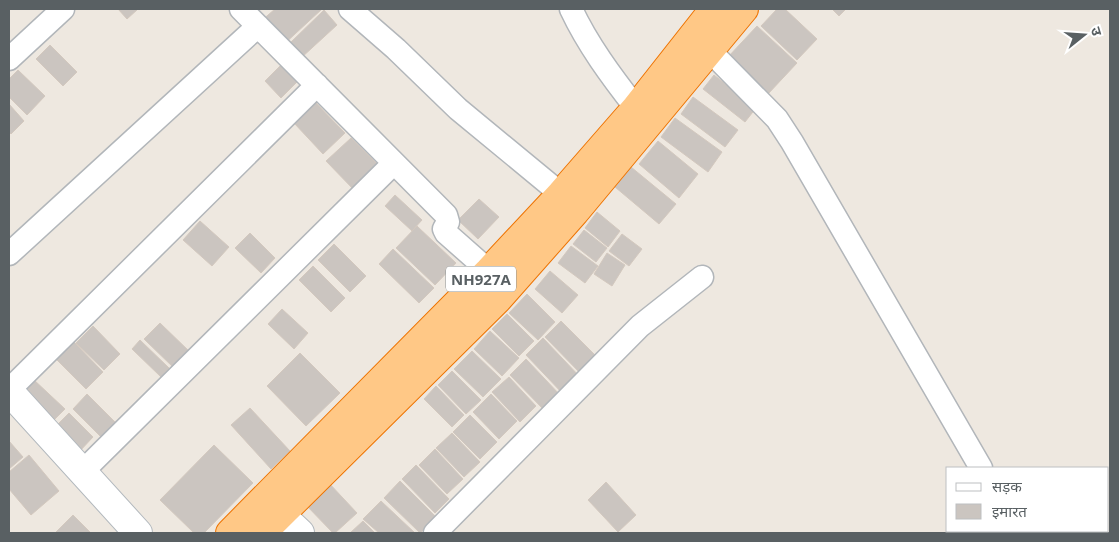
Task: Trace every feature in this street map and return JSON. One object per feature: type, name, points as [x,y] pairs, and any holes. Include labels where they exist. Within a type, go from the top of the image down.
[{"type":"highway","name":"NH927A","points":[[281,527],[498,299],[576,212],[624,137],[664,89],[714,9]]},
{"type":"highway","name":"NH927A","points":[[230,533],[489,271],[561,194],[624,137],[636,108],[664,89],[710,51],[744,9]]},
{"type":"street","points":[[9,59],[63,9]]},
{"type":"street","points":[[240,9],[446,215],[448,218],[445,225],[446,233],[489,271]]},
{"type":"street","points":[[351,9],[396,49],[458,109],[561,194]]},
{"type":"street","points":[[570,9],[600,61],[636,108]]},
{"type":"street","points":[[9,254],[258,26]]},
{"type":"street","points":[[710,51],[777,119],[792,142],[980,467]]},
{"type":"street","points":[[138,533],[9,390],[317,86]]},
{"type":"street","points":[[82,472],[394,163]]},
{"type":"street","points":[[436,533],[640,326],[702,277]]},
{"type":"building","points":[[118,9],[138,9],[127,19]]},
{"type":"building","points":[[275,9],[322,9],[282,46],[260,22]]},
{"type":"building","points":[[777,9],[785,9],[817,39],[797,60],[761,26]]},
{"type":"building","points":[[832,9],[846,9],[839,16]]},
{"type":"building","points":[[324,10],[337,25],[301,58],[289,44]]},
{"type":"building","points":[[757,26],[797,63],[768,94],[728,57]]},
{"type":"building","points":[[50,45],[77,72],[63,86],[36,59]]},
{"type":"building","points":[[282,64],[298,81],[281,98],[265,81]]},
{"type":"building","points":[[18,70],[45,96],[27,115],[9,97],[9,79]]},
{"type":"building","points":[[714,75],[756,108],[745,122],[703,89]]},
{"type":"building","points":[[693,97],[738,130],[725,147],[681,114]]},
{"type":"building","points":[[315,102],[345,133],[323,154],[294,123]]},
{"type":"building","points":[[9,104],[24,121],[11,134],[9,132]]},
{"type":"building","points":[[675,118],[722,152],[708,172],[661,137]]},
{"type":"building","points":[[351,138],[381,168],[356,192],[326,161]]},
{"type":"building","points":[[658,141],[698,174],[679,198],[639,164]]},
{"type":"building","points":[[631,167],[676,204],[659,224],[615,187]]},
{"type":"building","points":[[395,195],[422,220],[412,231],[385,206]]},
{"type":"building","points":[[479,199],[499,217],[478,239],[458,220]]},
{"type":"building","points":[[597,212],[620,231],[608,247],[585,228]]},
{"type":"building","points":[[200,221],[229,247],[212,266],[183,240]]},
{"type":"building","points":[[417,226],[456,263],[435,285],[396,248]]},
{"type":"building","points":[[584,230],[607,248],[596,262],[573,244]]},
{"type":"building","points":[[250,233],[275,258],[261,273],[235,248]]},
{"type":"building","points":[[622,234],[642,249],[629,266],[609,251]]},
{"type":"building","points":[[334,244],[366,276],[350,292],[318,260]]},
{"type":"building","points":[[571,246],[598,266],[585,283],[558,263]]},
{"type":"building","points":[[393,249],[434,288],[419,303],[379,264]]},
{"type":"building","points":[[607,253],[625,265],[612,286],[594,274]]},
{"type":"building","points":[[313,266],[345,298],[331,312],[299,280]]},
{"type":"building","points":[[550,271],[578,295],[562,313],[535,289]]},
{"type":"building","points":[[527,294],[555,322],[538,340],[509,313]]},
{"type":"building","points":[[282,309],[308,333],[294,349],[268,324]]},
{"type":"building","points":[[507,314],[534,341],[519,356],[492,329]]},
{"type":"building","points":[[561,321],[599,359],[583,376],[545,337]]},
{"type":"building","points":[[160,323],[191,353],[175,369],[144,339]]},
{"type":"building","points":[[93,326],[120,354],[104,370],[76,343]]},
{"type":"building","points":[[490,331],[519,358],[502,376],[474,349]]},
{"type":"building","points":[[543,338],[581,378],[564,395],[526,355]]},
{"type":"building","points":[[140,340],[169,368],[161,377],[132,349]]},
{"type":"building","points":[[74,342],[103,372],[86,389],[56,359]]},
{"type":"building","points":[[472,351],[501,379],[483,397],[454,369]]},
{"type":"building","points":[[300,353],[340,393],[306,426],[267,386]]},
{"type":"building","points":[[526,359],[561,396],[545,411],[510,375]]},
{"type":"building","points":[[452,371],[481,400],[466,414],[438,385]]},
{"type":"building","points":[[509,377],[536,406],[520,422],[492,392]]},
{"type":"building","points":[[33,379],[65,409],[47,427],[16,397]]},
{"type":"building","points":[[436,386],[464,415],[452,427],[424,399]]},
{"type":"building","points":[[87,394],[116,423],[102,438],[73,409]]},
{"type":"building","points":[[491,394],[517,421],[499,439],[473,412]]},
{"type":"building","points":[[250,408],[290,451],[271,469],[231,425]]},
{"type":"building","points":[[69,413],[93,437],[78,453],[53,429]]},
{"type":"building","points":[[470,415],[497,442],[480,459],[453,432]]},
{"type":"building","points":[[452,433],[480,462],[464,477],[436,448]]},
{"type":"building","points":[[9,441],[23,457],[9,469]]},
{"type":"building","points":[[214,445],[253,483],[204,533],[194,533],[160,500]]},
{"type":"building","points":[[435,449],[463,479],[447,494],[419,465]]},
{"type":"building","points":[[29,455],[59,491],[31,515],[9,489],[9,472]]},
{"type":"building","points":[[416,465],[449,499],[435,513],[402,479]]},
{"type":"building","points":[[400,481],[436,517],[420,533],[384,498]]},
{"type":"building","points":[[328,482],[357,513],[335,533],[305,504]]},
{"type":"building","points":[[606,482],[636,515],[618,532],[588,500]]},
{"type":"building","points":[[381,501],[415,533],[379,533],[363,519]]},
{"type":"building","points":[[73,515],[91,533],[55,533]]},
{"type":"building","points":[[363,521],[375,533],[350,533]]}]
